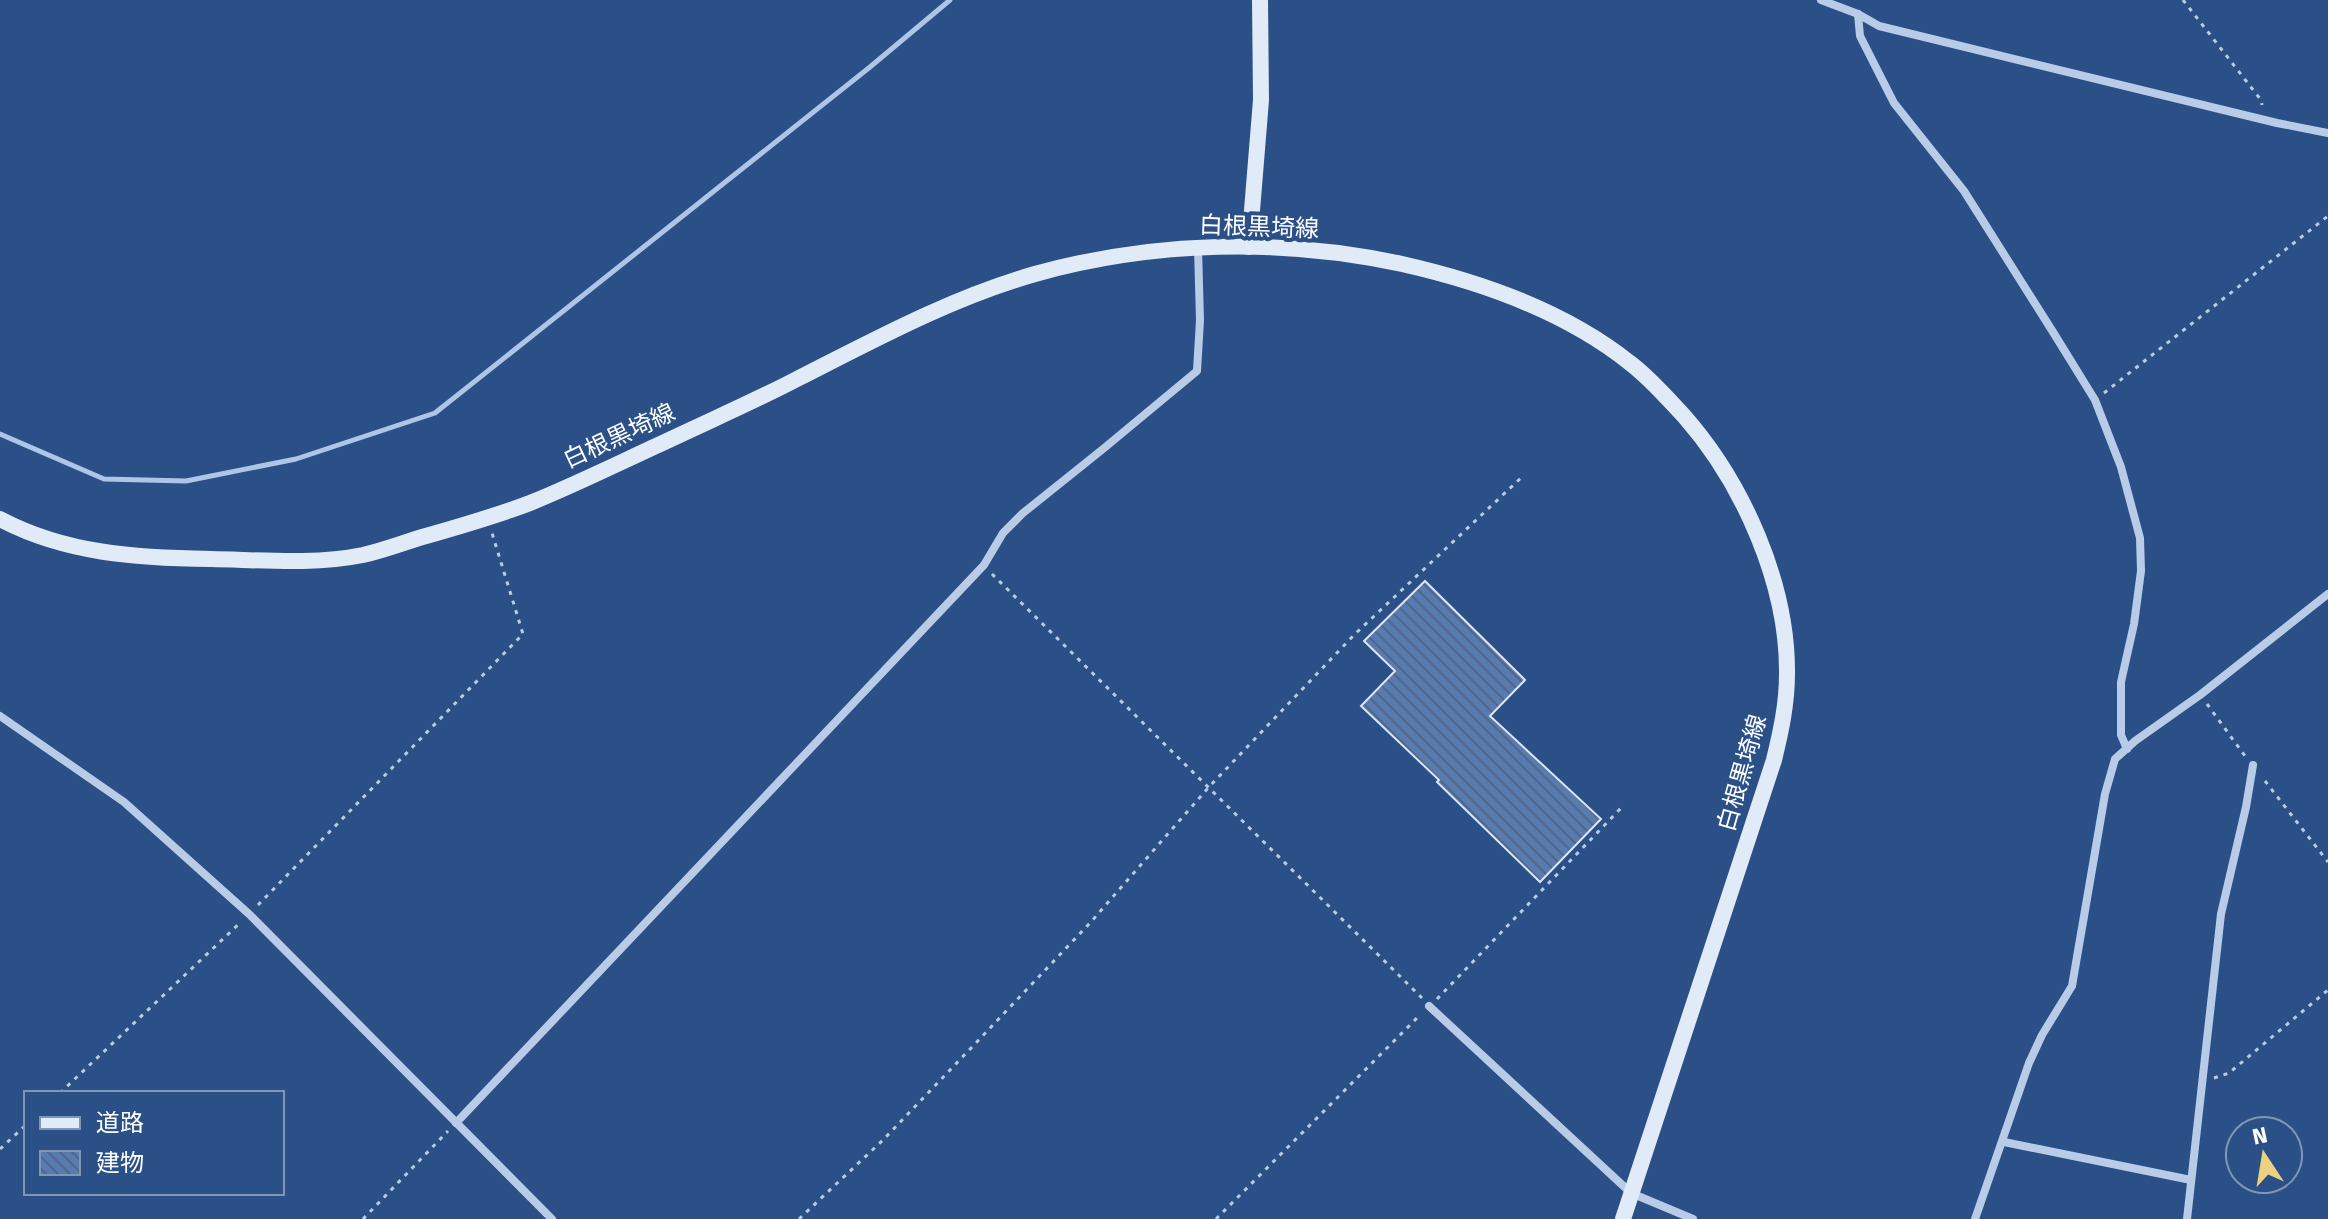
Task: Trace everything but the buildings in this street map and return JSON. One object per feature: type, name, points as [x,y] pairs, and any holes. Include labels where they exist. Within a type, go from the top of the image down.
[{"type":"main road","points":[[1249,247],[1261,100],[1260,0]]},
{"type":"main road","name":"白根黒埼線","points":[[0,519],[61,543],[103,553],[155,558],[298,560],[363,555],[488,518],[588,478],[793,381],[885,333],[972,296],[1032,275],[1138,253],[1249,247],[1385,260],[1443,273],[1546,312],[1594,337],[1632,364],[1701,436],[1729,476],[1753,523],[1770,572],[1783,623],[1787,670],[1785,716],[1774,760],[1623,1219]]},
{"type":"street","points":[[1821,0],[1879,26],[2266,121],[2328,133]]},
{"type":"street","points":[[1858,14],[1860,36],[1894,103],[1964,191],[2095,400],[2121,467],[2140,538],[2141,571],[2134,624],[2121,682],[2121,735],[2127,749]]},
{"type":"street","points":[[456,1123],[984,565],[1003,533],[1023,513],[1197,371],[1200,320],[1198,248]]},
{"type":"street","points":[[1975,1219],[2029,1063],[2072,986],[2105,794],[2115,759],[2328,594]]},
{"type":"street","points":[[0,716],[124,802],[249,914],[552,1219]]},
{"type":"street","points":[[2187,1219],[2221,914],[2253,765]]},
{"type":"street","points":[[1429,1006],[1631,1193],[1693,1219]]},
{"type":"street","points":[[2004,1142],[2191,1180]]},
{"type":"path","points":[[2183,0],[2261,100],[2266,121]]},
{"type":"path","points":[[2095,400],[2328,216]]},
{"type":"path","points":[[799,1219],[883,1140],[983,1036],[1090,923],[1208,788],[1354,635],[1524,475]]},
{"type":"path","points":[[62,1091],[249,914],[523,634],[488,518]]},
{"type":"path","points":[[984,565],[1429,1006]]},
{"type":"path","points":[[2202,1080],[2229,1073],[2328,990]]},
{"type":"path","points":[[363,1219],[456,1123]]},
{"type":"path","points":[[0,1149],[24,1127]]},
{"type":"waterway","points":[[0,434],[104,479],[186,481],[296,459],[435,413],[950,0]]}]
